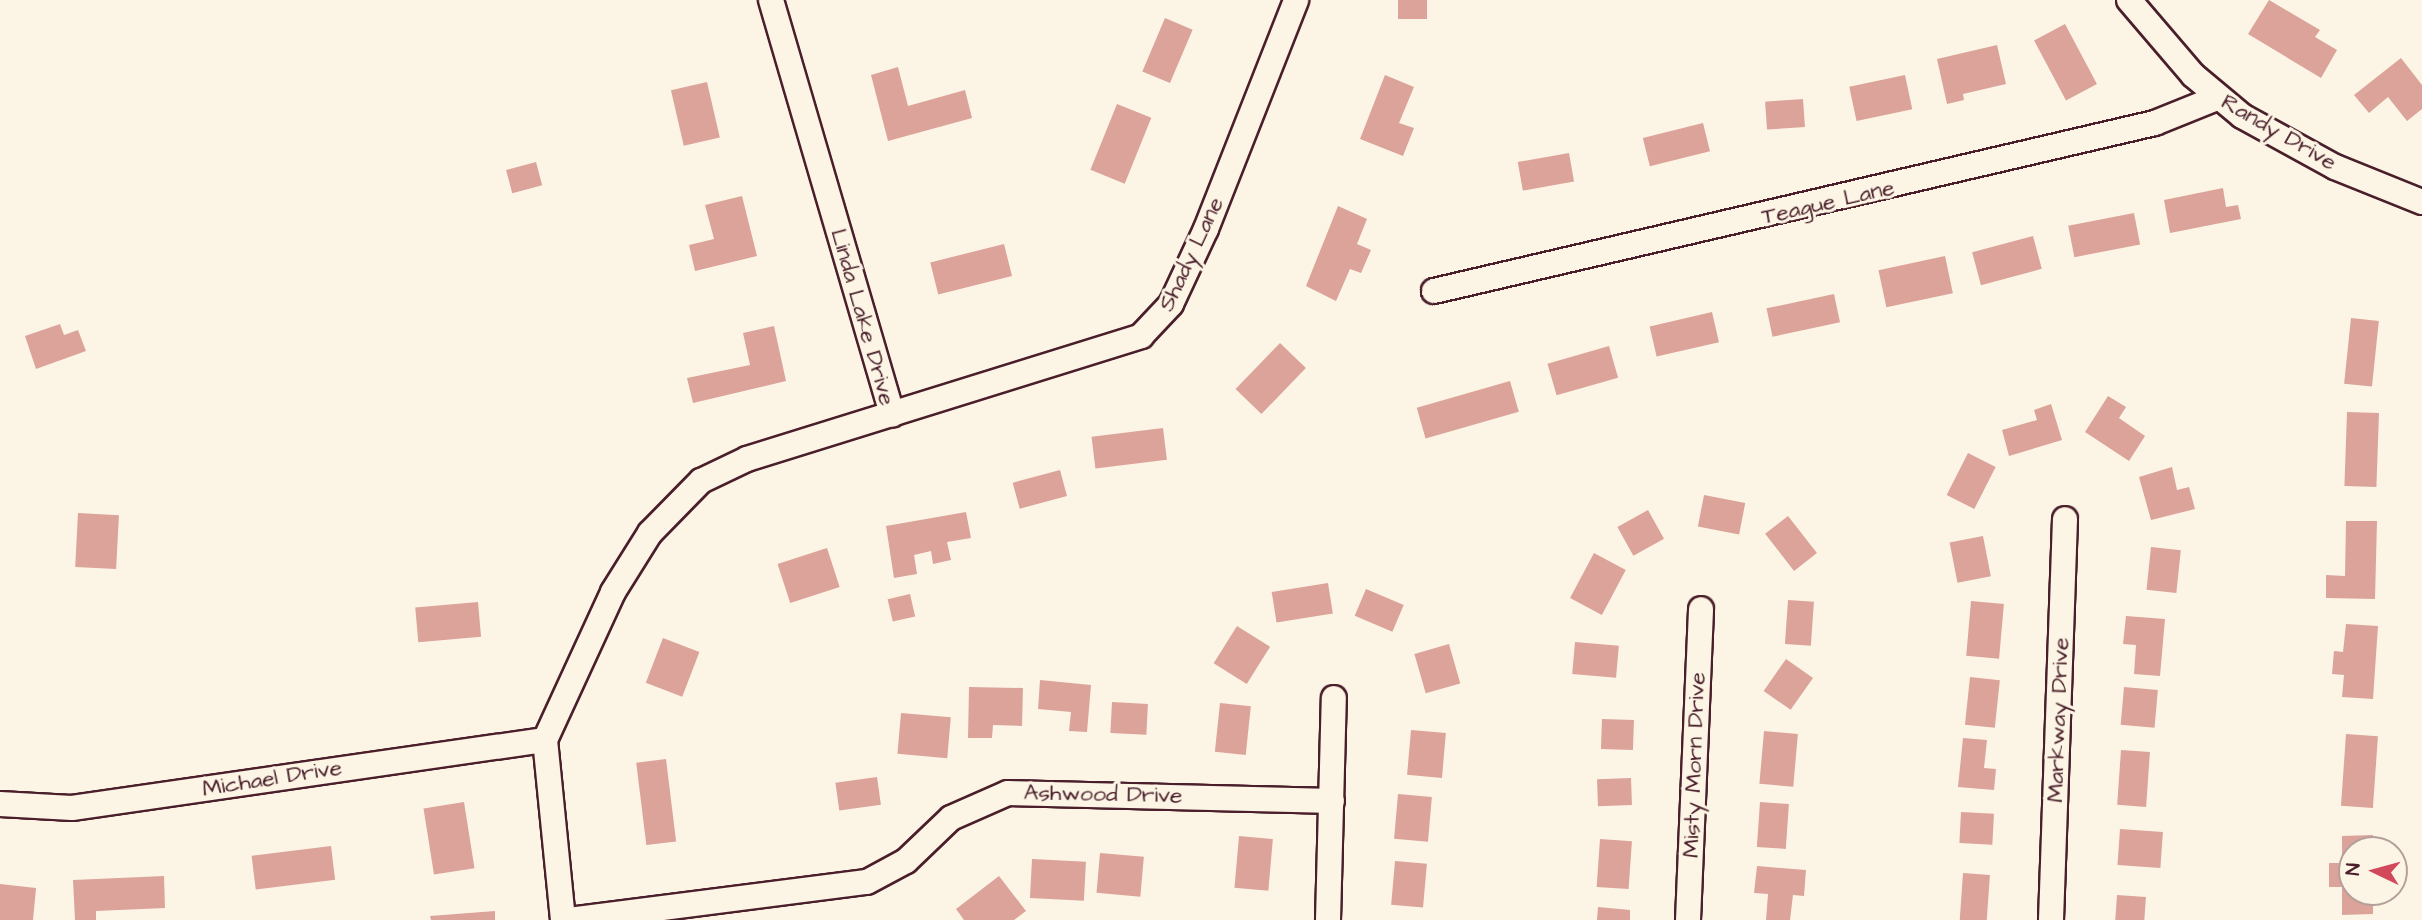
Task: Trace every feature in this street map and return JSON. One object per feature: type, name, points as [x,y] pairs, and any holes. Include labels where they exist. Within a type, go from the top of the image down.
[{"type":"street","name":"Linda Lake Drive","points":[[545,740],[613,592],[673,505],[711,475],[747,459],[892,415],[771,0]]},
{"type":"street","name":"Shady Lane","points":[[892,415],[1083,359],[1132,341],[1158,322],[1206,229],[1296,0]]},
{"type":"street","name":"Randy Drive","points":[[2129,0],[2217,97],[2335,167],[2422,202]]},
{"type":"street","name":"Teague Lane","points":[[1434,292],[2142,126],[2217,97]]},
{"type":"street","name":"Markway Drive","points":[[2051,920],[2065,519]]},
{"type":"street","name":"Misty Morn Drive","points":[[1688,920],[1700,609]]},
{"type":"street","points":[[1328,920],[1334,698]]},
{"type":"street","name":"Michael Drive","points":[[0,804],[72,808],[545,740]]},
{"type":"street","points":[[545,740],[563,920]]},
{"type":"street","name":"Ashwood Drive","points":[[569,920],[867,881],[906,861],[951,818],[1008,793],[1332,801]]},
{"type":"building","points":[[1398,0],[1427,0],[1427,19],[1398,19]]},
{"type":"building","points":[[2269,0],[2320,30],[2315,37],[2337,50],[2321,78],[2248,34]]},
{"type":"building","points":[[1165,18],[1193,30],[1170,83],[1142,71]]},
{"type":"building","points":[[2065,24],[2097,84],[2066,100],[2034,40]]},
{"type":"building","points":[[1997,45],[2006,84],[1963,94],[1964,100],[1947,104],[1937,59]]},
{"type":"building","points":[[2401,58],[2422,85],[2422,109],[2407,121],[2388,97],[2369,113],[2354,95]]},
{"type":"building","points":[[898,67],[908,106],[965,90],[972,118],[888,141],[871,75]]},
{"type":"building","points":[[1385,75],[1414,87],[1399,123],[1414,128],[1403,156],[1360,139]]},
{"type":"building","points":[[1905,75],[1912,109],[1857,121],[1849,87]]},
{"type":"building","points":[[707,82],[720,138],[684,146],[671,90]]},
{"type":"building","points":[[1803,99],[1805,127],[1767,130],[1765,102]]},
{"type":"building","points":[[1117,104],[1151,118],[1125,184],[1090,170]]},
{"type":"building","points":[[1703,123],[1710,151],[1650,166],[1643,138]]},
{"type":"building","points":[[1569,153],[1574,182],[1523,191],[1518,162]]},
{"type":"building","points":[[536,162],[542,185],[512,193],[506,170]]},
{"type":"building","points":[[2223,188],[2226,207],[2238,205],[2241,219],[2170,233],[2164,200]]},
{"type":"building","points":[[742,196],[757,256],[695,271],[689,245],[714,239],[705,205]]},
{"type":"building","points":[[1338,206],[1367,219],[1357,244],[1371,250],[1361,273],[1350,269],[1336,301],[1306,286]]},
{"type":"building","points":[[2134,213],[2140,244],[2074,257],[2068,226]]},
{"type":"building","points":[[2033,236],[2042,269],[1981,285],[1972,252]]},
{"type":"building","points":[[1004,244],[1012,276],[938,294],[930,262]]},
{"type":"building","points":[[1945,256],[1953,293],[1886,307],[1878,270]]},
{"type":"building","points":[[1834,294],[1840,322],[1773,337],[1767,308]]},
{"type":"building","points":[[1712,312],[1719,342],[1657,357],[1650,326]]},
{"type":"building","points":[[2351,318],[2379,321],[2372,387],[2344,384]]},
{"type":"building","points":[[60,324],[64,335],[78,330],[86,351],[36,369],[25,336]]},
{"type":"building","points":[[774,326],[786,381],[693,403],[687,378],[750,365],[743,333]]},
{"type":"building","points":[[1280,343],[1306,368],[1261,414],[1236,389]]},
{"type":"building","points":[[1609,346],[1618,378],[1557,395],[1547,364]]},
{"type":"building","points":[[1510,381],[1519,412],[1426,438],[1417,408]]},
{"type":"building","points":[[2108,396],[2126,407],[2119,418],[2145,436],[2129,461],[2085,432]]},
{"type":"building","points":[[2051,404],[2062,440],[2009,456],[2002,430],[2037,420],[2034,410]]},
{"type":"building","points":[[2347,412],[2379,413],[2376,487],[2344,486]]},
{"type":"building","points":[[1163,428],[1167,460],[1095,469],[1092,437]]},
{"type":"building","points":[[1968,453],[1996,467],[1974,509],[1947,495]]},
{"type":"building","points":[[2172,467],[2177,490],[2189,487],[2195,509],[2151,520],[2139,477]]},
{"type":"building","points":[[1060,470],[1067,496],[1020,509],[1013,483]]},
{"type":"building","points":[[1704,495],[1745,503],[1739,534],[1698,526]]},
{"type":"building","points":[[1648,510],[1664,539],[1633,556],[1617,527]]},
{"type":"building","points":[[966,512],[971,538],[947,542],[951,560],[933,564],[931,551],[914,555],[917,574],[894,578],[886,526]]},
{"type":"building","points":[[78,513],[119,515],[116,569],[75,567]]},
{"type":"building","points":[[1788,516],[1817,553],[1794,571],[1765,534]]},
{"type":"building","points":[[2346,521],[2377,521],[2375,599],[2326,598],[2326,575],[2345,576]]},
{"type":"building","points":[[1983,536],[1991,576],[1957,583],[1950,542]]},
{"type":"building","points":[[2151,547],[2181,550],[2176,593],[2147,590]]},
{"type":"building","points":[[827,548],[840,587],[790,603],[778,564]]},
{"type":"building","points":[[1594,553],[1626,570],[1602,615],[1570,598]]},
{"type":"building","points":[[1328,583],[1333,614],[1277,623],[1272,592]]},
{"type":"building","points":[[1366,589],[1404,605],[1392,632],[1355,616]]},
{"type":"building","points":[[910,594],[915,616],[893,622],[888,599]]},
{"type":"building","points":[[1788,600],[1814,602],[1811,646],[1785,644]]},
{"type":"building","points":[[1971,601],[2004,604],[1999,659],[1966,656]]},
{"type":"building","points":[[478,602],[481,637],[418,642],[415,607]]},
{"type":"building","points":[[2126,616],[2165,619],[2160,676],[2134,674],[2136,645],[2123,644]]},
{"type":"building","points":[[2346,624],[2378,626],[2373,699],[2342,697],[2344,675],[2332,674],[2334,651],[2343,652]]},
{"type":"building","points":[[1237,626],[1270,647],[1247,684],[1214,663]]},
{"type":"building","points":[[663,638],[699,652],[682,697],[646,683]]},
{"type":"building","points":[[1575,642],[1619,646],[1616,678],[1572,674]]},
{"type":"building","points":[[1449,644],[1460,683],[1426,693],[1414,654]]},
{"type":"building","points":[[1786,659],[1813,678],[1791,710],[1764,691]]},
{"type":"building","points":[[1970,677],[2000,680],[1995,728],[1965,725]]},
{"type":"building","points":[[1040,680],[1091,685],[1087,732],[1069,731],[1071,712],[1038,709]]},
{"type":"building","points":[[969,687],[1023,688],[1022,726],[993,725],[992,738],[968,738]]},
{"type":"building","points":[[2124,687],[2158,690],[2155,728],[2121,725]]},
{"type":"building","points":[[1112,702],[1148,704],[1146,735],[1110,733]]},
{"type":"building","points":[[1220,703],[1251,706],[1246,755],[1215,752]]},
{"type":"building","points":[[901,713],[951,717],[947,758],[897,754]]},
{"type":"building","points":[[1602,719],[1634,720],[1633,750],[1601,749]]},
{"type":"building","points":[[1411,730],[1446,733],[1442,778],[1407,775]]},
{"type":"building","points":[[1764,731],[1798,734],[1793,787],[1759,784]]},
{"type":"building","points":[[2346,734],[2378,736],[2373,808],[2341,806]]},
{"type":"building","points":[[1963,738],[1987,740],[1984,768],[1996,769],[1994,790],[1958,787]]},
{"type":"building","points":[[2121,750],[2150,752],[2146,807],[2117,805]]},
{"type":"building","points":[[666,759],[676,841],[646,845],[636,763]]},
{"type":"building","points":[[877,777],[881,805],[839,811],[835,783]]},
{"type":"building","points":[[1631,778],[1632,805],[1598,806],[1597,779]]},
{"type":"building","points":[[1398,794],[1432,797],[1428,842],[1394,839]]},
{"type":"building","points":[[464,802],[474,868],[434,875],[424,808]]},
{"type":"building","points":[[1760,802],[1789,804],[1786,849],[1757,847]]},
{"type":"building","points":[[1961,812],[1994,814],[1992,845],[1959,843]]},
{"type":"building","points":[[2120,829],[2163,832],[2160,868],[2117,865]]},
{"type":"building","points":[[1239,836],[1273,839],[1268,891],[1234,888]]},
{"type":"building","points":[[1600,839],[1632,841],[1629,889],[1597,887]]},
{"type":"building","points":[[331,846],[335,880],[256,889],[252,856]]},
{"type":"building","points":[[1100,853],[1144,857],[1140,897],[1097,893]]},
{"type":"building","points":[[1032,859],[1086,862],[1084,901],[1030,898]]},
{"type":"building","points":[[1395,861],[1427,864],[1423,908],[1391,905]]},
{"type":"building","points":[[2329,863],[2338,863],[2338,887],[2329,887]]},
{"type":"building","points":[[1757,866],[1806,870],[1804,896],[1793,895],[1790,920],[1766,920],[1768,894],[1754,893]]},
{"type":"building","points":[[1963,873],[1990,875],[1987,920],[1960,920]]},
{"type":"building","points":[[164,876],[165,908],[96,911],[96,920],[75,920],[73,880]]},
{"type":"building","points":[[999,876],[1026,911],[1014,920],[964,920],[956,909]]},
{"type":"building","points":[[0,884],[36,888],[33,920],[0,920]]},
{"type":"building","points":[[2117,895],[2146,897],[2144,920],[2115,920]]},
{"type":"building","points":[[2342,906],[2373,906],[2373,914],[2342,915]]},
{"type":"building","points":[[1598,907],[1630,910],[1630,920],[1597,920]]},
{"type":"building","points":[[495,911],[495,920],[431,920],[430,916]]}]
